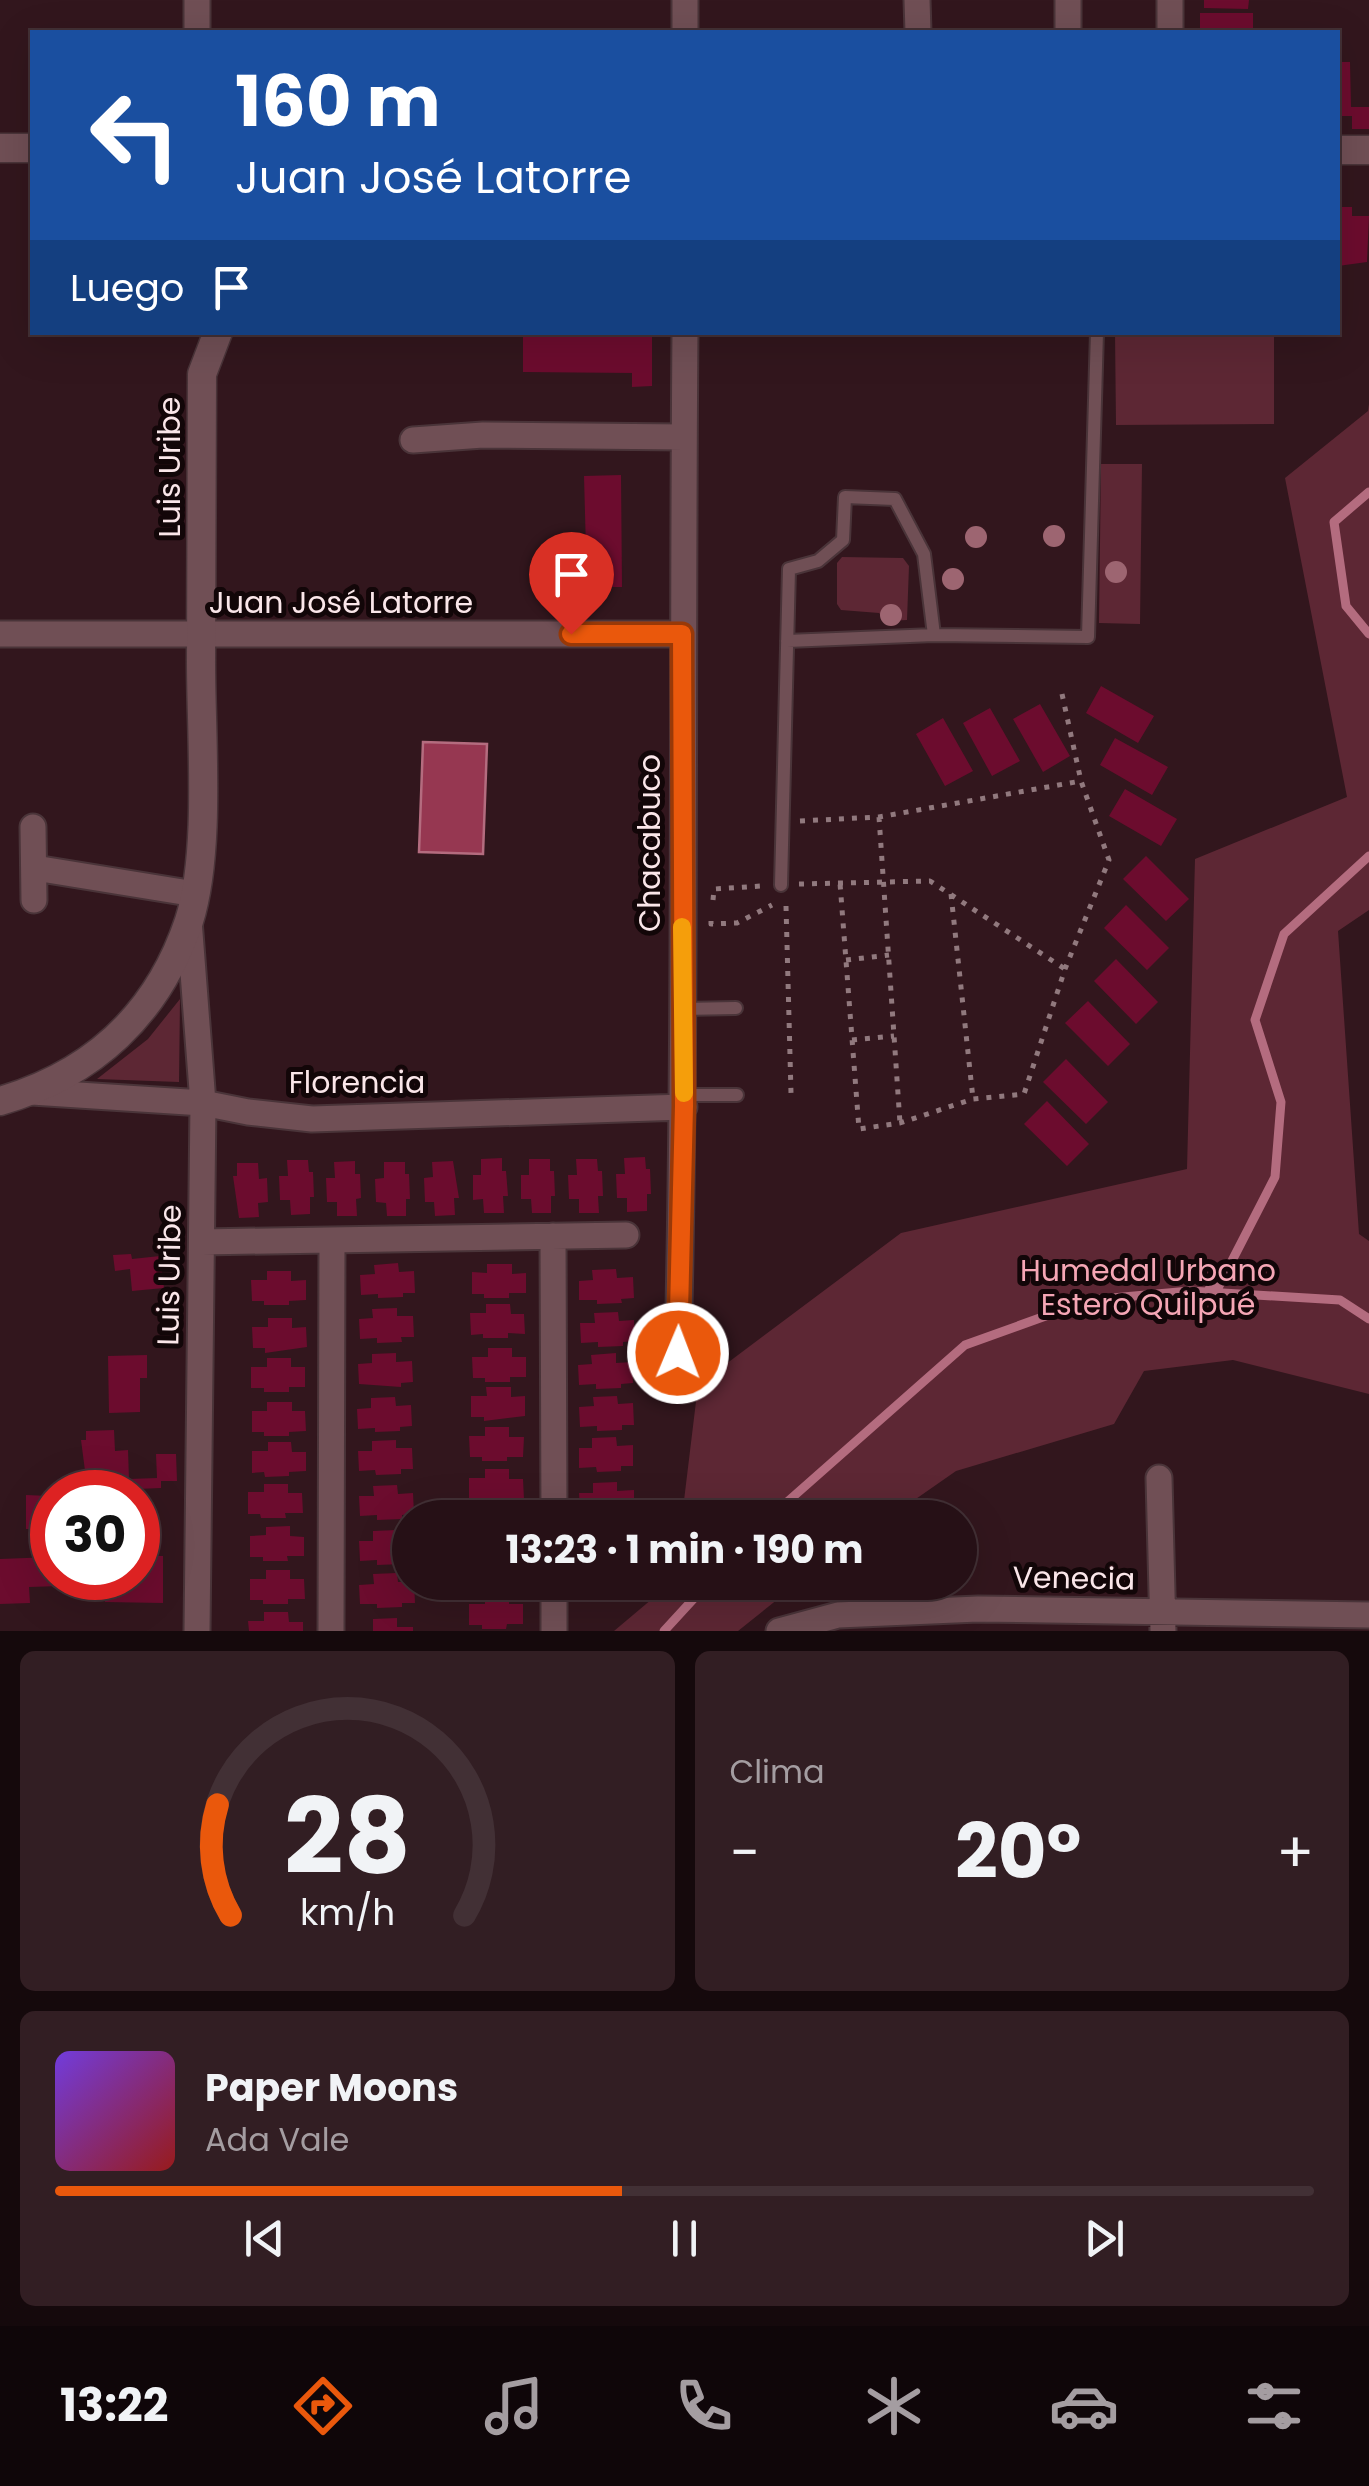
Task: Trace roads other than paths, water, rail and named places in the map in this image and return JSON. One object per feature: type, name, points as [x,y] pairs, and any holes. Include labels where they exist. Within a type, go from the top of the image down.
[{"type":"street","points":[[196,0],[196,30]]},
{"type":"street","points":[[685,0],[685,30]]},
{"type":"street","points":[[918,0],[918,30]]},
{"type":"street","points":[[1068,0],[1068,30]]},
{"type":"street","points":[[1170,0],[1170,30]]},
{"type":"street","points":[[0,148],[30,148]]},
{"type":"street","points":[[1340,150],[1369,150]]},
{"type":"street","name":"Luis Uribe","points":[[197,1631],[203,1103],[192,907],[202,840],[201,335]]},
{"type":"street","name":"Luis Uribe","points":[[202,374],[217,335]]},
{"type":"street","name":"Chacabuco","points":[[678,1353],[684,1100],[685,335]]},
{"type":"street","points":[[413,440],[482,435],[684,437]]},
{"type":"street","name":"Juan José Latorre","points":[[0,634],[682,634]]},
{"type":"street","points":[[33,827],[34,900]]},
{"type":"street","points":[[35,868],[192,907]]},
{"type":"street","name":"Luis Uribe","points":[[0,1102],[32,1092],[83,1066],[120,1036],[152,998],[192,907]]},
{"type":"street","name":"Florencia","points":[[32,1092],[203,1103],[312,1119],[684,1100]]},
{"type":"street","points":[[554,1236],[554,1500]]},
{"type":"street","points":[[202,1242],[626,1236]]},
{"type":"street","points":[[331,1631],[332,1240]]},
{"type":"street","points":[[1159,1478],[1163,1622]]},
{"type":"street","points":[[554,1600],[554,1631]]},
{"type":"street","name":"Venecia","points":[[779,1631],[838,1615],[978,1609],[1163,1622],[1369,1614]]},
{"type":"lane","points":[[787,641],[934,636],[1088,637],[1097,335]]},
{"type":"lane","points":[[781,885],[789,569],[818,562],[843,540],[845,497],[895,499],[924,554],[934,636]]},
{"type":"lane","points":[[682,1009],[736,1008]]},
{"type":"lane","points":[[684,1100],[737,1095]]},
{"type":"waterway","points":[[1369,492],[1334,522],[1346,606],[1369,634]]},
{"type":"waterway","points":[[1209,1289],[1218,1288],[1275,1177],[1281,1102],[1255,1020],[1284,934],[1369,856]]},
{"type":"waterway","points":[[789,1500],[965,1345],[1090,1300],[1190,1291],[1340,1300],[1369,1319]]},
{"type":"waterway","points":[[664,1631],[692,1600]]},
{"type":"park label","name":"Humedal Urbano Estero Quilpué","points":[[1148,1287]]}]
